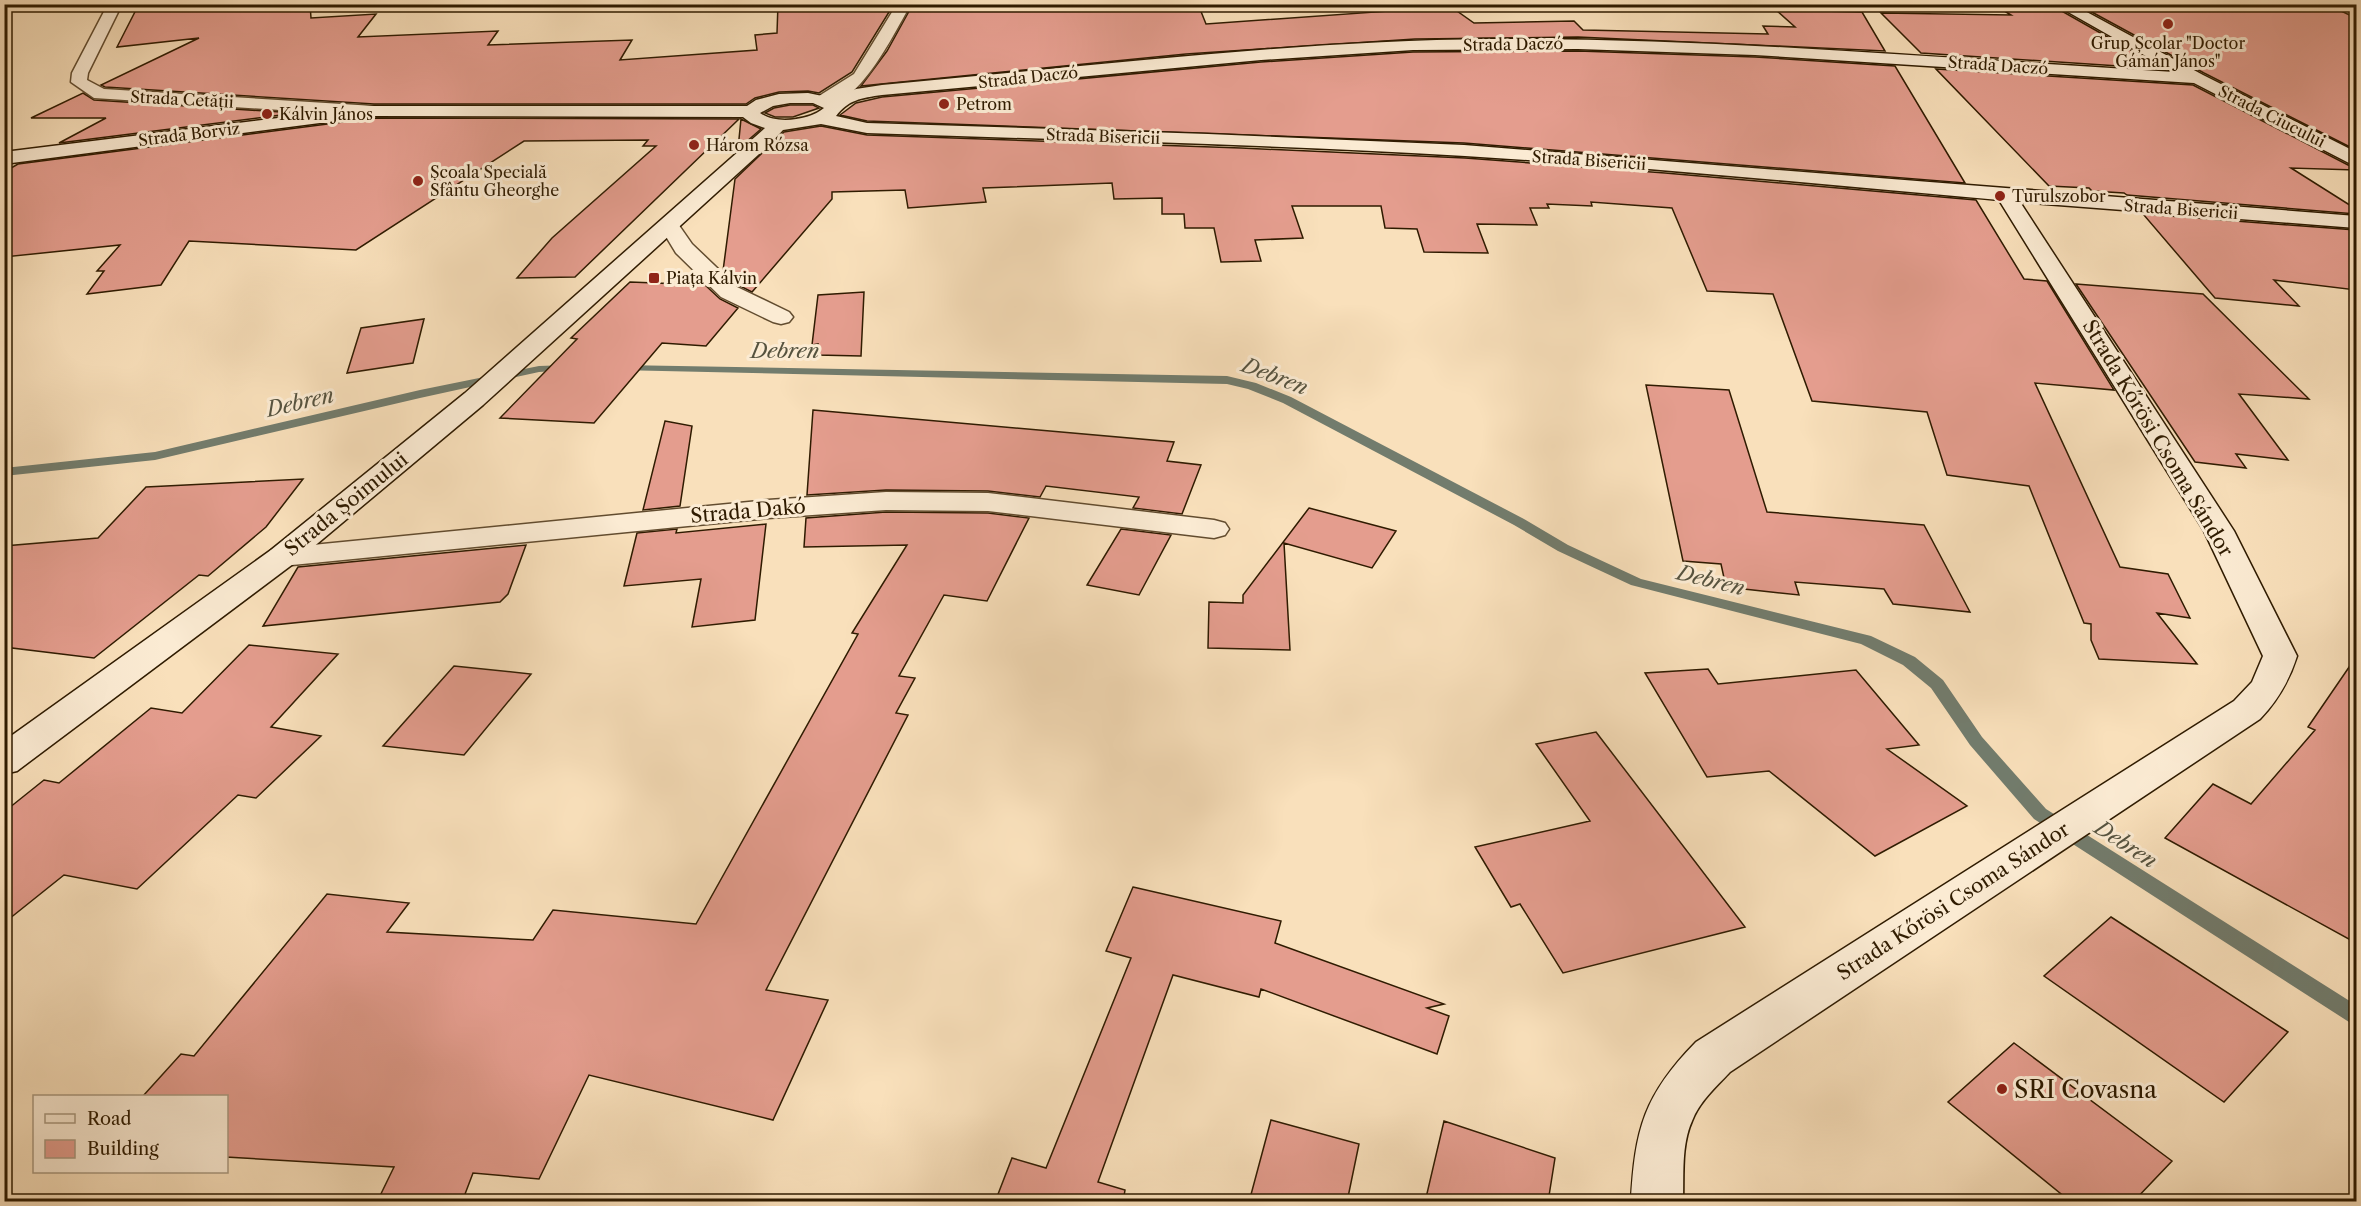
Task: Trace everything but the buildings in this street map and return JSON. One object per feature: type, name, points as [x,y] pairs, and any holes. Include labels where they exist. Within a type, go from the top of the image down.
[{"type":"street","name":"Strada Cetății","points":[[115,4],[80,74],[79,82],[100,94],[374,111]]},
{"type":"street","points":[[751,111],[750,114],[758,121],[778,124],[800,123],[826,108],[860,77],[904,4]]},
{"type":"street","name":"Strada Ciucului","points":[[2061,4],[2197,78],[2356,159]]},
{"type":"street","name":"Strada Daczó","points":[[826,108],[862,93],[882,90],[1258,54],[1488,44],[1712,47],[2197,78]]},
{"type":"street","points":[[374,111],[751,111],[757,106],[777,100],[803,98],[826,108]]},
{"type":"street","points":[[212,131],[248,102]]},
{"type":"street","name":"Strada Bisericii","points":[[826,108],[867,128],[1342,144],[1548,156],[2006,196],[2356,222]]},
{"type":"street","name":"Strada Borviz","points":[[4,158],[374,111]]},
{"type":"street","name":"Strada Șoimului","points":[[4,761],[282,557],[474,399],[763,141],[778,124]]},
{"type":"street","name":"Strada Kőrösi Csoma Sándor","points":[[1657,1202],[1659,1147],[1668,1113],[1686,1084],[1713,1057],[2247,710],[2265,694],[2280,656],[2218,531],[2006,196]]},
{"type":"street","points":[[669,225],[684,248],[729,292],[781,317]]},
{"type":"street","name":"Strada Dakó","points":[[282,557],[778,508],[886,501],[988,502],[1214,529]]},
{"type":"waterway","name":"Debren","points":[[4,472],[155,456],[420,394],[539,369],[567,368]]},
{"type":"waterway","name":"Debren","points":[[621,368],[1227,380],[1252,386],[1287,400],[1519,522],[1563,548],[1636,582],[1866,640],[1909,661],[1937,684],[1976,741],[2040,814],[2356,1016]]},
{"type":"place","name":"Grup Școlar \"Doctor Gámán János\"","points":[[2168,24]]},
{"type":"place","name":"Petrom","points":[[944,104]]},
{"type":"place","name":"Kálvin János","points":[[267,114]]},
{"type":"place","name":"Három Rózsa","points":[[694,145]]},
{"type":"place","name":"Școala Specială Sfântu Gheorghe","points":[[418,181]]},
{"type":"place","name":"Turulszobor","points":[[2000,196]]},
{"type":"place","name":"Piața Kálvin","points":[[654,278]]},
{"type":"place","name":"SRI Covasna","points":[[2002,1089]]}]
